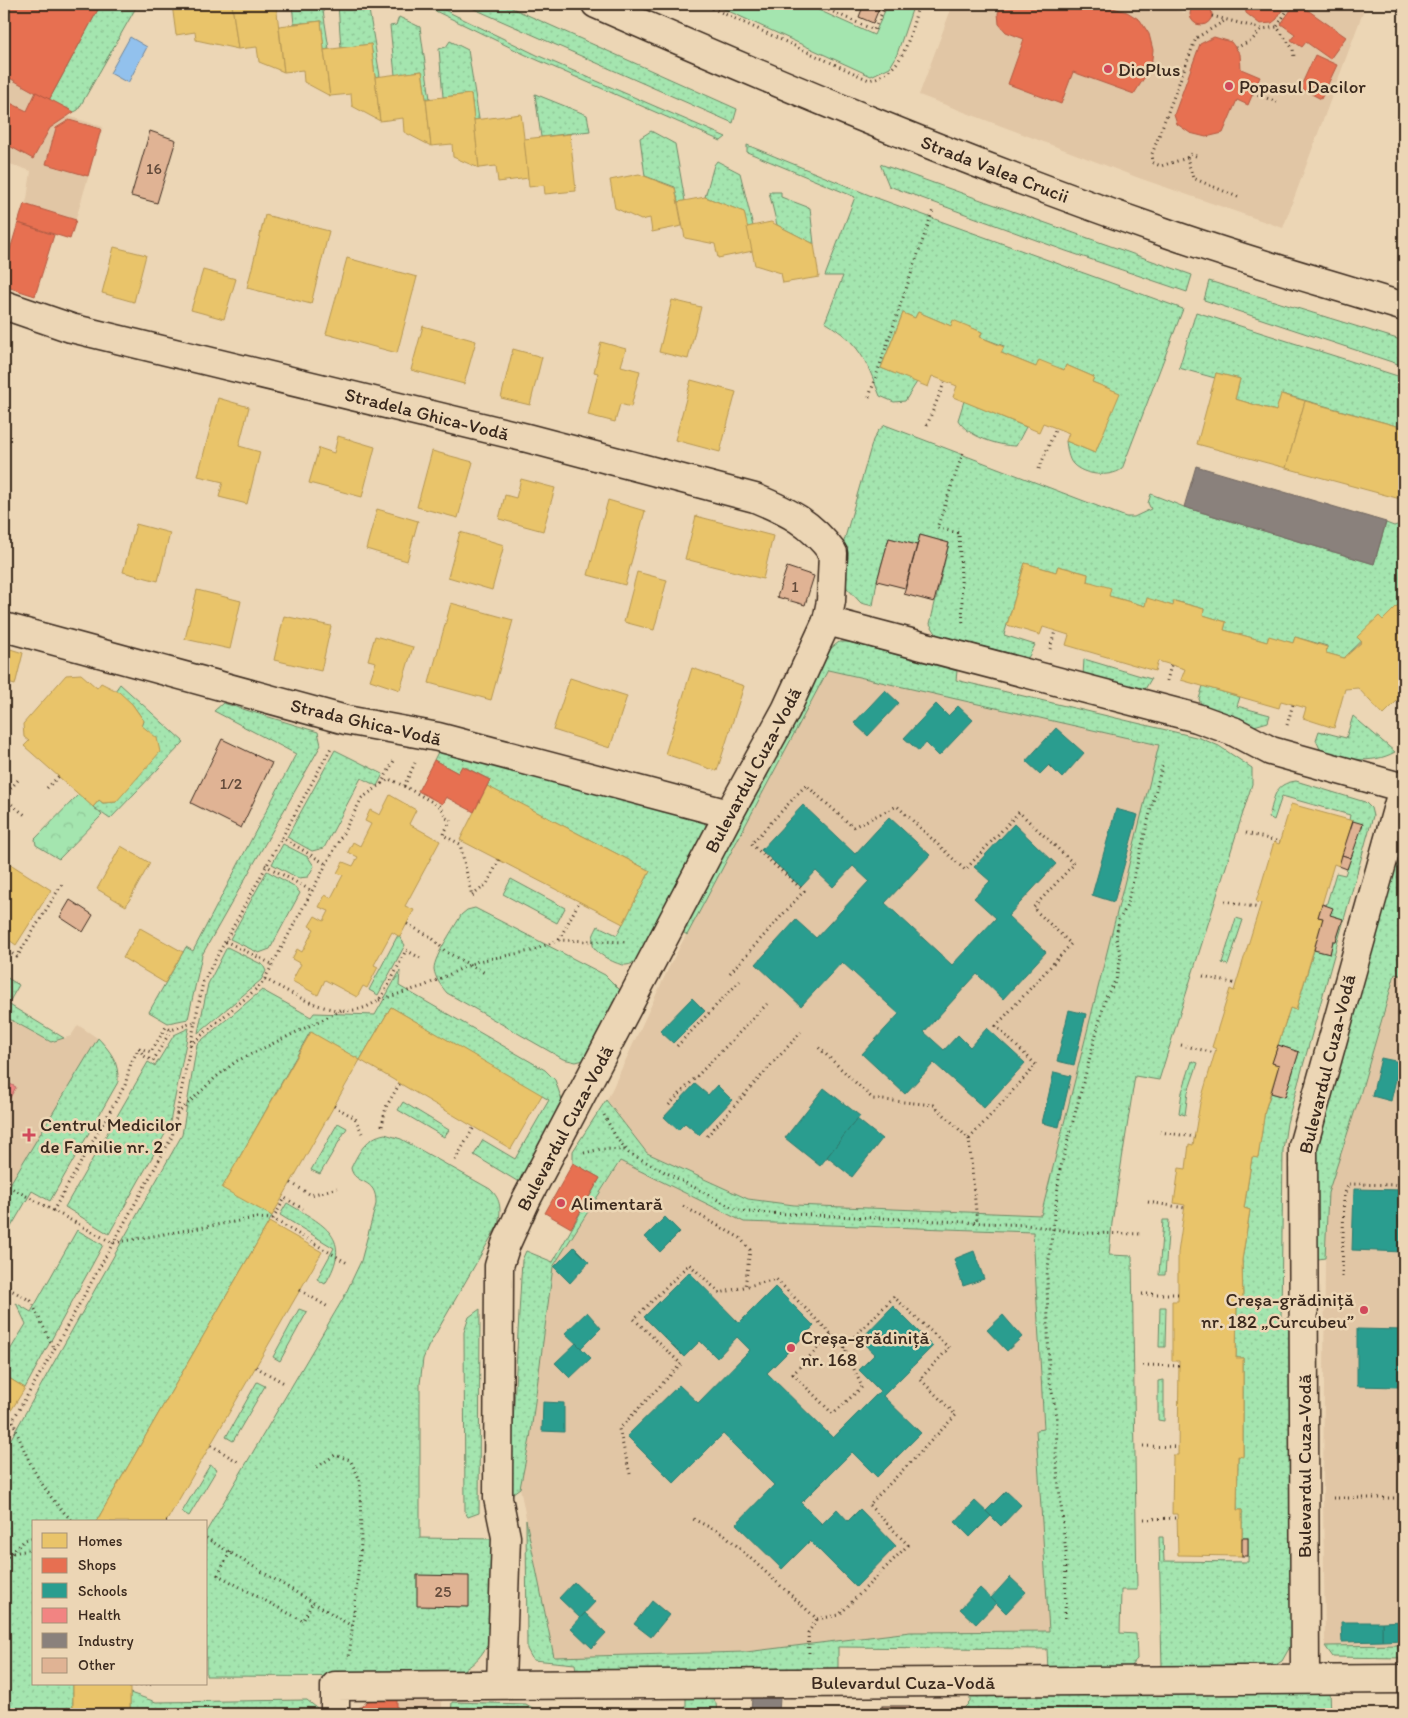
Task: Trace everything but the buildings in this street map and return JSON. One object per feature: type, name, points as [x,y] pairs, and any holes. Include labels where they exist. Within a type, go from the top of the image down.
[{"type":"street","name":"Strada Valea Crucii","points":[[596,4],[886,128],[1164,232],[1404,307]]},
{"type":"street","name":"Stradela Ghica-Vodă","points":[[4,305],[71,328],[527,438],[755,498],[782,509],[810,526],[833,553]]},
{"type":"street","name":"Bulevardul Cuza-Vodă","points":[[501,1683],[506,1536],[498,1498],[499,1266],[519,1214],[729,814],[786,710],[827,621],[831,601],[833,553]]},
{"type":"street","name":"Bulevardul Cuza-Vodă","points":[[827,621],[1197,718],[1232,731],[1271,751],[1404,788],[1303,1146],[1305,1678]]},
{"type":"street","name":"Strada Ghica-Vodă","points":[[4,627],[346,720],[429,736],[729,814]]},
{"type":"street","name":"Bulevardul Cuza-Vodă","points":[[345,1686],[501,1683],[1404,1679]]},
{"type":"street","points":[[335,1714],[335,1686],[345,1686]]},
{"type":"path","points":[[703,4],[869,80],[881,78],[893,70],[900,60],[919,4]]},
{"type":"path","points":[[815,4],[874,30],[886,4]]},
{"type":"path","points":[[1277,27],[1291,4]]},
{"type":"path","points":[[1212,16],[1262,29],[1277,27]]},
{"type":"path","points":[[1196,156],[1190,154],[1187,158],[1161,166],[1153,163],[1152,154],[1196,38],[1226,20]]},
{"type":"path","points":[[1277,27],[1293,48],[1294,57]]},
{"type":"path","points":[[1236,48],[1252,40],[1262,29]]},
{"type":"path","points":[[1254,93],[1277,102]]},
{"type":"path","points":[[1187,158],[1192,178],[1240,198]]},
{"type":"path","points":[[869,397],[933,210]]},
{"type":"path","points":[[927,425],[944,381]]},
{"type":"path","points":[[1039,469],[1056,428]]},
{"type":"path","points":[[963,453],[937,528],[959,533],[963,627]]},
{"type":"path","points":[[4,1435],[172,1137],[203,982],[265,865],[346,720]]},
{"type":"path","points":[[404,786],[429,736]]},
{"type":"path","points":[[1065,1618],[1066,1553],[1056,1458],[1056,1416],[1049,1378],[1046,1340],[1047,1276],[1051,1228],[1060,1170],[1106,997],[1116,980],[1121,956],[1116,938],[1120,920],[1126,908],[1162,766]]},
{"type":"path","points":[[47,788],[59,776]]},
{"type":"path","points":[[18,780],[4,797],[25,815]]},
{"type":"path","points":[[190,1045],[262,984],[362,798],[389,780],[404,786],[441,807],[446,818],[451,820],[443,835],[460,844],[472,896],[487,884],[499,860]]},
{"type":"path","points":[[730,973],[804,891],[751,844],[806,785],[852,827],[897,806],[965,870],[1018,812],[1074,864],[1033,908],[1072,944],[996,1026],[1036,1065],[970,1139]]},
{"type":"path","points":[[1246,833],[1280,842]]},
{"type":"path","points":[[281,838],[326,864]]},
{"type":"path","points":[[265,865],[312,891]]},
{"type":"path","points":[[4,948],[17,957],[62,884]]},
{"type":"path","points":[[1225,901],[1259,908]]},
{"type":"path","points":[[558,940],[580,902]]},
{"type":"path","points":[[407,924],[432,937],[446,952],[485,973]]},
{"type":"path","points":[[265,978],[318,1007],[355,1010],[379,1000],[424,986],[478,961],[530,951],[558,940],[662,943]]},
{"type":"path","points":[[225,941],[272,964]]},
{"type":"path","points":[[379,1000],[406,950],[420,958]]},
{"type":"path","points":[[1203,976],[1236,984]]},
{"type":"path","points":[[677,1046],[740,981]]},
{"type":"path","points":[[669,1105],[767,1004]]},
{"type":"path","points":[[176,1115],[216,1077],[237,1061],[344,1009]]},
{"type":"path","points":[[139,1048],[144,1056],[153,1061],[171,1030],[194,1022]]},
{"type":"path","points":[[139,1048],[151,1052],[166,1027],[171,1030]]},
{"type":"path","points":[[707,1136],[801,1032]]},
{"type":"path","points":[[816,1045],[873,1099],[934,1105],[970,1139],[977,1222]]},
{"type":"path","points":[[1181,1045],[1215,1053]]},
{"type":"path","points":[[53,1210],[125,1085],[131,1063],[139,1048]]},
{"type":"path","points":[[382,1126],[386,1107],[400,1083]]},
{"type":"path","points":[[334,1106],[355,1118],[362,1133]]},
{"type":"path","points":[[600,1107],[617,1139],[626,1150],[735,1209],[749,1212],[977,1222],[1051,1228],[1082,1233],[1142,1234]]},
{"type":"path","points":[[456,1160],[474,1127]]},
{"type":"path","points":[[1160,1132],[1195,1137]]},
{"type":"path","points":[[579,1155],[601,1150],[626,1150]]},
{"type":"path","points":[[291,1183],[311,1194],[337,1188]]},
{"type":"path","points":[[4,1184],[113,1243],[256,1218],[272,1219],[349,1264]]},
{"type":"path","points":[[1342,1277],[1344,1196],[1348,1184],[1404,1185]]},
{"type":"path","points":[[272,1219],[285,1198],[303,1209]]},
{"type":"path","points":[[1148,1202],[1185,1208]]},
{"type":"path","points":[[683,1206],[740,1238],[750,1250],[745,1287]]},
{"type":"path","points":[[630,1474],[619,1429],[681,1364],[634,1319],[688,1264],[720,1293],[776,1279],[831,1334],[844,1347],[862,1387],[833,1414],[793,1374],[831,1334]]},
{"type":"path","points":[[4,1286],[31,1301],[54,1349]]},
{"type":"path","points":[[300,1290],[328,1307]]},
{"type":"path","points":[[1142,1294],[1178,1294]]},
{"type":"path","points":[[811,1683],[808,1633],[817,1619],[840,1615],[908,1544],[869,1505],[956,1415],[920,1379],[949,1348],[894,1297],[844,1347]]},
{"type":"path","points":[[1143,1365],[1178,1366]]},
{"type":"path","points":[[256,1367],[284,1383]]},
{"type":"path","points":[[12,1420],[26,1456],[38,1479],[62,1512],[72,1520]]},
{"type":"path","points":[[211,1445],[238,1462]]},
{"type":"path","points":[[1143,1446],[1178,1446]]},
{"type":"path","points":[[317,1467],[335,1455],[350,1460],[360,1480],[361,1544],[345,1686]]},
{"type":"path","points":[[1323,1497],[1397,1498]]},
{"type":"path","points":[[691,1518],[725,1536],[817,1619]]},
{"type":"path","points":[[1144,1519],[1177,1518]]},
{"type":"path","points":[[4,1560],[25,1540],[32,1538]]},
{"type":"path","points":[[208,1539],[352,1626]]},
{"type":"path","points":[[12,1553],[32,1550]]},
{"type":"path","points":[[230,1552],[218,1575],[303,1622],[313,1602]]},
{"type":"shaded area","points":[[953,4],[1158,4],[1185,13],[1188,4],[1366,4],[1283,228],[1139,178],[919,95]]},
{"type":"shaded area","points":[[4,75],[74,112],[68,116],[103,127],[70,239],[18,223],[27,199],[31,171],[4,162]]},
{"type":"shaded area","points":[[828,670],[1160,745],[1041,1215],[794,1205],[748,1199],[647,1153],[607,1100],[670,965]]},
{"type":"shaded area","name":"Creșa-grădiniță nr. 182 „Curcubeu”","points":[[1396,974],[1404,976],[1404,1645],[1325,1646],[1323,1497],[1327,1193],[1360,1095]]},
{"type":"shaded area","name":"Centrul Medicilor de Familie nr. 2","points":[[4,1016],[51,1042],[71,1036],[78,1025],[96,1037],[106,1048],[4,1223]]},
{"type":"shaded area","name":"Creșa-grădiniță nr. 168","points":[[621,1161],[744,1222],[1033,1232],[1044,1429],[1036,1430],[1049,1632],[910,1632],[746,1652],[554,1657],[520,1488],[530,1439],[553,1267]]},
{"type":"shaded area","points":[[372,1698],[442,1698],[442,1714],[357,1714],[357,1710]]},
{"type":"green space","points":[[101,4],[138,4],[78,110],[74,112],[49,100]]},
{"type":"green space","points":[[292,4],[322,4],[329,49],[324,50],[321,21],[294,24]]},
{"type":"green space","points":[[338,4],[368,4],[380,76],[375,77],[371,44],[341,48]]},
{"type":"green space","points":[[421,4],[432,4],[539,56],[726,137],[721,141],[526,55]]},
{"type":"green space","points":[[463,4],[503,4],[737,109],[733,123]]},
{"type":"green space","points":[[713,4],[805,4],[874,35],[888,4],[914,4],[896,57],[890,67],[871,76]]},
{"type":"green space","points":[[399,17],[420,27],[430,99],[426,99],[422,71],[395,75],[390,26],[396,25]]},
{"type":"green space","points":[[450,41],[468,50],[479,119],[474,120],[471,94],[443,97],[439,49],[446,47]]},
{"type":"green space","points":[[535,94],[587,115],[590,131],[541,137]]},
{"type":"green space","points":[[651,131],[675,144],[685,201],[678,202],[675,187],[645,176],[640,138]]},
{"type":"green space","points":[[747,145],[874,197],[1183,309],[1122,469],[1110,474],[1096,474],[1077,468],[1071,462],[1066,441],[1095,453],[1119,393],[1092,382],[1094,377],[1066,365],[1064,370],[1036,367],[1001,353],[1004,346],[980,337],[982,332],[953,321],[951,326],[918,312],[915,318],[903,313],[881,368],[917,382],[905,401],[894,402],[880,396],[860,353],[854,345],[825,322],[843,276],[825,276],[855,197],[747,152]]},
{"type":"green space","points":[[717,161],[740,173],[753,226],[747,227],[744,212],[705,197],[714,165]]},
{"type":"green space","points":[[880,164],[1192,275],[1187,292],[1066,251],[889,186]]},
{"type":"green space","points":[[769,192],[781,192],[781,197],[810,208],[814,244],[777,225]]},
{"type":"green space","points":[[1209,281],[1404,341],[1404,366],[1204,300]]},
{"type":"green space","points":[[1196,312],[1404,378],[1404,428],[1282,394],[1276,411],[1235,399],[1240,379],[1216,373],[1215,378],[1179,368]]},
{"type":"green space","points":[[964,401],[1026,427],[1016,446],[992,442],[968,431],[962,426],[958,420]]},
{"type":"green space","points":[[885,425],[1126,517],[1134,517],[1151,509],[1148,503],[1151,494],[1184,507],[1374,564],[1386,523],[1394,526],[1404,523],[1404,604],[1402,602],[1344,658],[1326,653],[1327,646],[1295,637],[1293,643],[1269,637],[1267,642],[1224,630],[1226,622],[1203,615],[1204,609],[1175,601],[1173,606],[1147,599],[1145,606],[1109,596],[1087,581],[1088,574],[1058,566],[1056,572],[1025,563],[1004,635],[1035,645],[1028,658],[937,635],[930,624],[949,543],[920,535],[917,545],[889,538],[877,581],[873,606],[861,603],[845,586],[838,562],[873,440],[878,431]]},
{"type":"green space","points":[[839,642],[849,642],[957,671],[956,680],[1200,738],[1219,746],[1252,768],[1252,784],[1159,1080],[1135,1076],[1112,1223],[1109,1255],[1132,1256],[1137,1590],[1121,1590],[1120,1633],[1136,1634],[1137,1659],[1127,1670],[1048,1671],[1047,1649],[838,1647],[838,1670],[576,1670],[575,1664],[533,1660],[527,1649],[526,1520],[554,1657],[746,1652],[910,1632],[1049,1631],[1036,1430],[1044,1429],[1033,1232],[744,1222],[620,1161],[553,1267],[530,1439],[520,1488],[509,1496],[522,1260],[526,1251],[553,1262],[600,1178],[573,1163],[573,1151],[606,1100],[647,1153],[748,1199],[794,1205],[1041,1215],[1159,745],[828,670],[687,935],[680,930],[825,653]]},
{"type":"green space","points":[[1084,659],[1151,679],[1144,691],[1083,675]]},
{"type":"green space","points":[[120,684],[184,742],[110,819],[93,807],[99,800],[103,803],[116,802],[144,721],[132,704],[115,691]]},
{"type":"green space","points":[[1203,686],[1240,697],[1237,706],[1270,715],[1268,722],[1254,726],[1204,712],[1199,699]]},
{"type":"green space","points":[[223,703],[318,732],[321,745],[202,955],[188,1019],[168,1023],[149,1012],[186,947],[193,951],[296,754],[214,711]]},
{"type":"green space","points":[[1353,716],[1395,752],[1377,759],[1357,760],[1338,756],[1320,749],[1316,740],[1319,731],[1346,738]]},
{"type":"green space","points":[[440,748],[703,821],[708,829],[637,960],[626,965],[612,961],[597,952],[593,945],[593,940],[598,926],[617,935],[650,871],[487,786],[490,780],[463,766],[458,773],[434,760]]},
{"type":"green space","points":[[335,750],[383,774],[377,786],[361,778],[324,848],[312,851],[287,837]]},
{"type":"green space","points":[[1296,781],[1365,802],[1371,808],[1373,816],[1287,1123],[1283,1150],[1281,1318],[1289,1319],[1291,1645],[1282,1661],[1274,1666],[1162,1668],[1159,1537],[1163,1537],[1164,1561],[1248,1562],[1248,1538],[1242,1538],[1242,1510],[1237,1510],[1238,1456],[1243,1456],[1243,1358],[1236,1358],[1237,1303],[1243,1302],[1242,1260],[1250,1210],[1244,1208],[1252,1157],[1258,1157],[1265,1110],[1271,1093],[1285,1097],[1299,1052],[1278,1045],[1290,1008],[1296,1010],[1314,950],[1330,954],[1333,941],[1336,941],[1343,919],[1330,915],[1332,908],[1326,906],[1336,873],[1345,875],[1362,825],[1349,820],[1350,815],[1282,796],[1274,820],[1269,817],[1279,788]]},
{"type":"green space","points":[[79,794],[102,815],[59,859],[36,845],[35,839]]},
{"type":"green space","points":[[1404,828],[1404,976],[1395,974],[1360,1095],[1328,1193],[1325,1258],[1312,1260],[1316,1153],[1323,1113]]},
{"type":"green space","points":[[283,844],[308,857],[314,866],[308,877],[298,878],[272,864]]},
{"type":"green space","points":[[267,871],[294,886],[300,893],[270,949],[259,953],[230,939]]},
{"type":"green space","points":[[511,879],[565,908],[557,923],[503,894]]},
{"type":"green space","points":[[475,908],[605,975],[620,990],[620,995],[588,1059],[576,1062],[563,1059],[447,993],[443,988],[437,979],[434,969],[437,957],[461,915],[467,910]]},
{"type":"green space","points":[[1236,918],[1243,920],[1228,965],[1222,963]]},
{"type":"green space","points":[[398,935],[405,945],[378,995],[369,990]]},
{"type":"green space","points":[[227,947],[263,965],[266,971],[261,980],[198,1033],[208,984]]},
{"type":"green space","points":[[400,971],[399,986],[545,1070],[555,1080],[564,1106],[522,1180],[517,1181],[474,1155],[483,1140],[515,1159],[549,1100],[391,1007],[360,1060],[310,1032],[223,1187],[272,1216],[269,1222],[97,1520],[32,1520],[32,1686],[73,1686],[73,1714],[4,1714],[4,1451],[182,1135],[197,1044],[262,990],[311,1017],[314,1013],[375,1015]]},
{"type":"green space","points":[[4,976],[19,985],[8,1004],[64,1038],[51,1042],[4,1016]]},
{"type":"green space","points":[[189,1028],[169,1127],[109,1234],[65,1207],[148,1062],[155,1066],[174,1035]]},
{"type":"green space","points":[[98,1038],[116,1063],[118,1082],[50,1201],[32,1191],[4,1239],[4,1194]]},
{"type":"green space","points":[[1192,1061],[1198,1063],[1188,1092],[1185,1115],[1179,1113],[1182,1092]]},
{"type":"green space","points":[[403,1102],[449,1130],[444,1137],[398,1110]]},
{"type":"green space","points":[[338,1123],[347,1128],[320,1174],[311,1170]]},
{"type":"green space","points":[[385,1134],[401,1139],[490,1189],[497,1197],[500,1206],[498,1225],[428,1347],[423,1359],[420,1384],[420,1538],[494,1539],[489,1642],[481,1655],[471,1665],[459,1672],[444,1677],[208,1676],[208,1529],[344,1297],[361,1261],[376,1204],[373,1189],[356,1177],[351,1168],[364,1146],[373,1138]]},
{"type":"green space","points":[[287,1203],[313,1218],[331,1234],[335,1244],[336,1255],[333,1268],[325,1284],[317,1279],[334,1248],[280,1215]]},
{"type":"green space","points":[[1163,1220],[1169,1220],[1165,1275],[1159,1275]]},
{"type":"green space","points":[[77,1230],[103,1245],[25,1388],[4,1375],[4,1360],[26,1324],[16,1303],[31,1312]]},
{"type":"green space","points":[[1160,1307],[1166,1307],[1165,1347],[1159,1347]]},
{"type":"green space","points":[[299,1309],[307,1312],[280,1361],[273,1357]]},
{"type":"green space","points":[[480,1309],[479,1513],[468,1517],[465,1512],[464,1332],[469,1317]]},
{"type":"green space","points":[[1164,1380],[1164,1421],[1158,1420],[1158,1381]]},
{"type":"green space","points":[[257,1382],[265,1386],[233,1441],[226,1437]]},
{"type":"green space","points":[[210,1465],[217,1469],[189,1516],[182,1512]]},
{"type":"green space","points":[[1404,1645],[1404,1658],[1333,1657],[1325,1646]]},
{"type":"green space","points":[[1330,1692],[1331,1714],[963,1714],[963,1709],[970,1702],[970,1695]]},
{"type":"green space","points":[[130,1693],[156,1702],[307,1700],[317,1708],[319,1714],[130,1714]]},
{"type":"green space","points":[[710,1695],[716,1703],[717,1714],[686,1714],[686,1697]]},
{"type":"green space","points":[[452,1702],[526,1704],[542,1714],[451,1714]]},
{"type":"water","points":[[130,37],[147,47],[128,83],[110,73]]},
{"type":"place","name":"DioPlus","points":[[1108,69]]},
{"type":"place","name":"Popasul Dacilor","points":[[1229,86]]},
{"type":"place","name":"Centrul Medicilor de Familie nr. 2","points":[[29,1135]]},
{"type":"place","name":"Alimentară","points":[[561,1203]]},
{"type":"place","name":"Creșa-grădiniță nr. 182 „Curcubeu”","points":[[1364,1310]]},
{"type":"place","name":"Creșa-grădiniță nr. 168","points":[[791,1348]]}]
